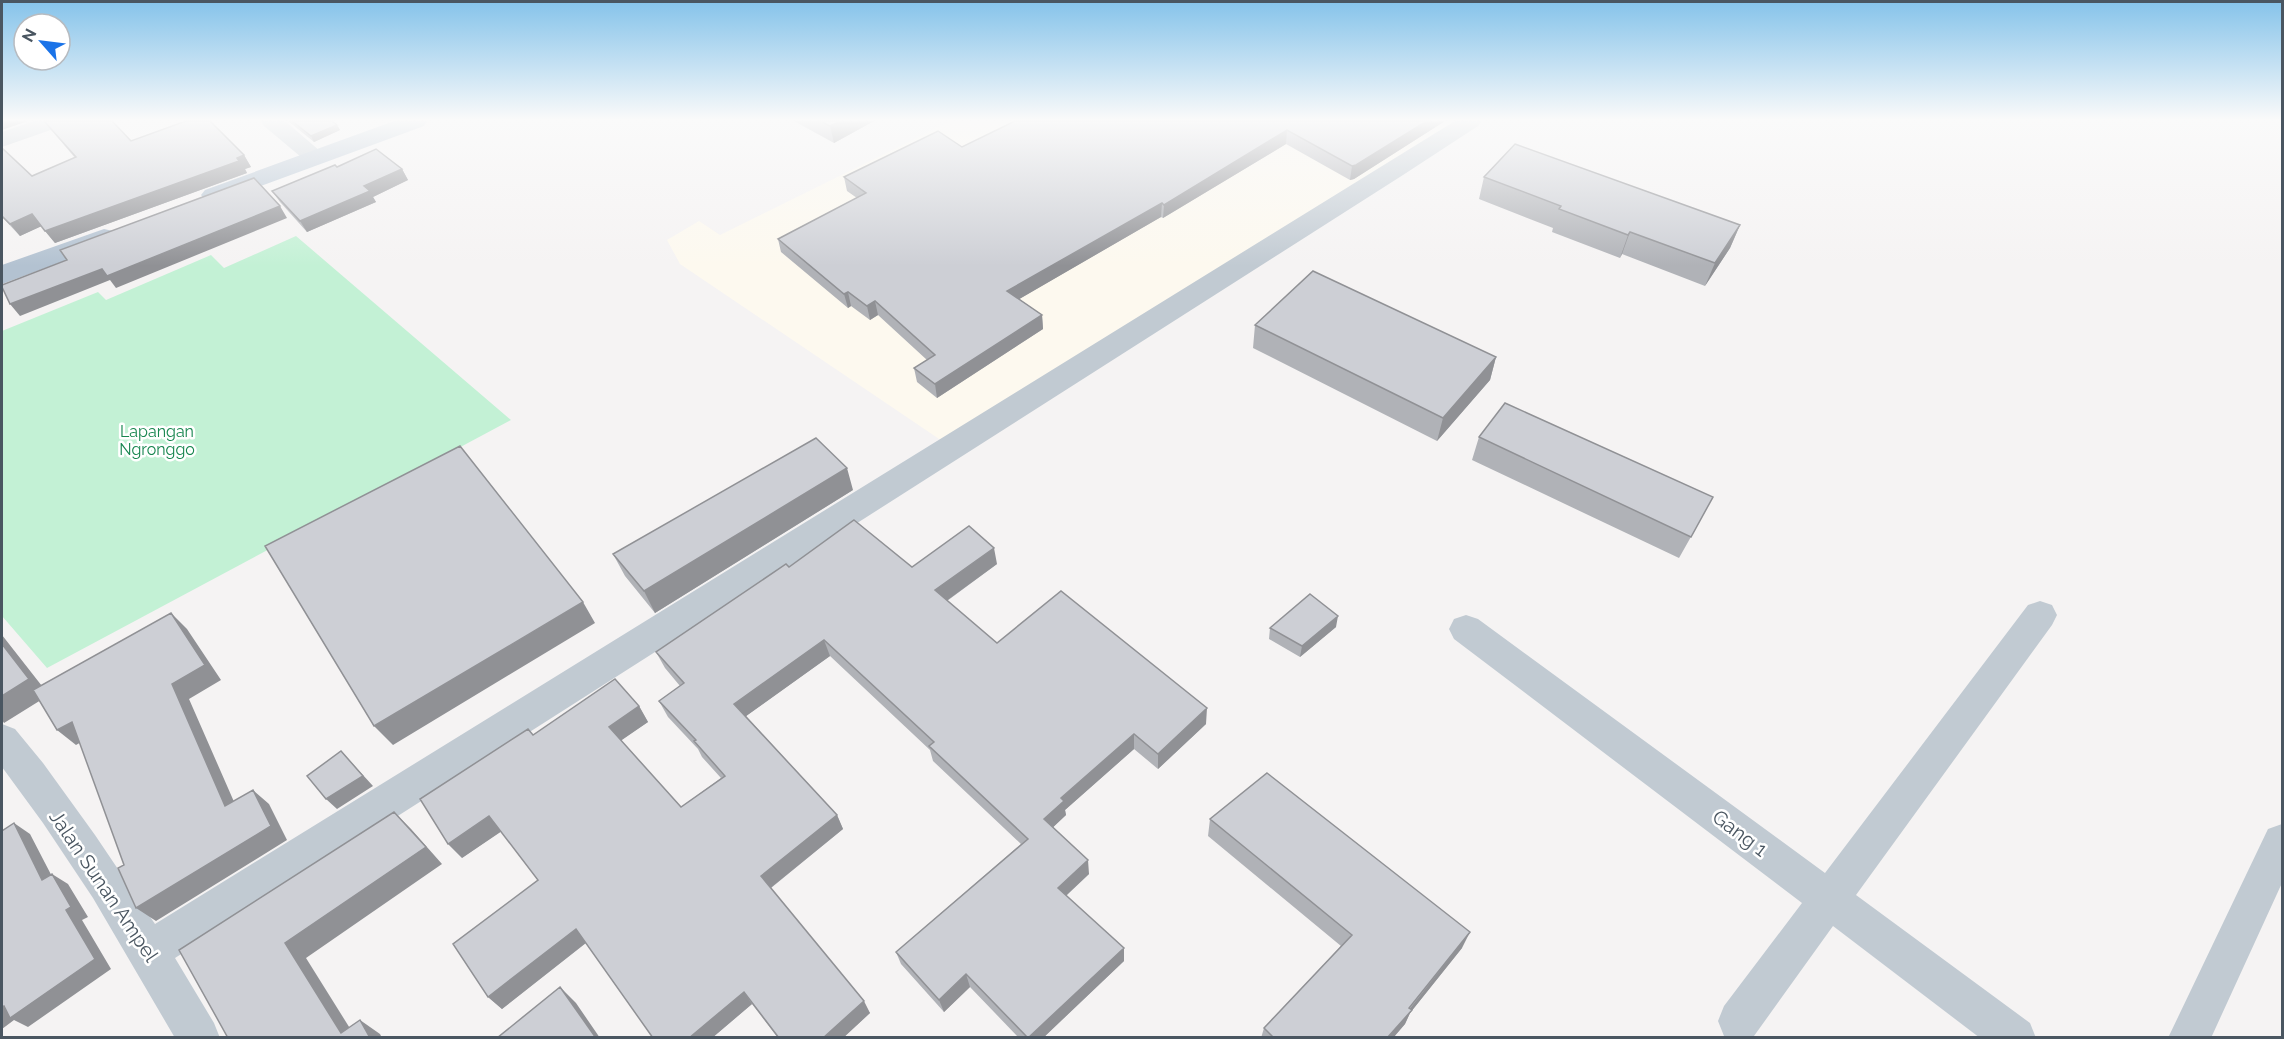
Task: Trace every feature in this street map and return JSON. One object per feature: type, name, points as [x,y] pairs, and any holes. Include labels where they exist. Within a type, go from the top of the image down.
[{"type":"main road","points":[[192,203],[282,169]]},
{"type":"main road","points":[[2,276],[125,229]]},
{"type":"street","points":[[149,951],[1166,312],[1398,169]]},
{"type":"street","points":[[1739,1021],[1827,898],[2040,615]]},
{"type":"street","name":"Gang 1","points":[[1466,629],[2015,1038]]},
{"type":"street","name":"Jalan Sunan Ampel","points":[[2,740],[74,835],[149,951],[199,1038]]},
{"type":"street","points":[[2189,1038],[2283,842]]},
{"type":"shaded area","points":[[853,169],[1380,169],[1236,259],[951,447],[680,264],[667,240],[699,221],[720,235]]},
{"type":"green space","name":"Lapangan Ngronggo","points":[[296,236],[511,420],[47,668],[2,616],[2,331],[98,292],[106,300],[211,255],[224,268]]},
{"type":"building","points":[[2,169],[25,169],[32,176],[47,169],[215,169],[45,231],[32,214],[10,224],[2,216]]},
{"type":"building","points":[[324,169],[401,169],[364,186],[370,191],[300,221],[272,191]]},
{"type":"building","points":[[859,169],[1222,169],[1164,205],[1162,203],[1007,291],[1042,315],[935,384],[914,368],[935,355],[875,301],[867,306],[848,292],[844,294],[778,239],[866,193],[844,177]]},
{"type":"building","points":[[1491,169],[1586,169],[1740,225],[1715,263],[1630,232],[1628,235],[1559,209],[1561,206],[1484,177]]},
{"type":"building","points":[[254,178],[280,206],[107,276],[102,269],[10,304],[2,285],[67,260],[60,250]]},
{"type":"building","points":[[1313,271],[1496,357],[1443,418],[1255,325]]},
{"type":"building","points":[[1505,403],[1713,497],[1691,537],[1479,437]]},
{"type":"building","points":[[816,438],[847,468],[644,591],[613,554]]},
{"type":"building","points":[[460,446],[583,602],[374,726],[265,546]]},
{"type":"building","points":[[854,520],[912,567],[969,526],[994,548],[935,590],[997,643],[1061,591],[1207,708],[1158,754],[1134,734],[1061,798],[1064,801],[1044,819],[1088,860],[1058,888],[1124,948],[1028,1038],[966,974],[939,1000],[896,952],[1028,839],[929,746],[934,742],[824,640],[734,704],[837,815],[761,876],[864,1001],[823,1038],[779,1038],[744,992],[689,1038],[653,1038],[576,929],[488,997],[453,944],[538,880],[489,816],[448,844],[420,799],[528,729],[533,735],[615,679],[639,706],[609,727],[681,807],[725,776],[694,741],[696,740],[659,701],[684,683],[656,652],[786,564],[789,567]]},
{"type":"building","points":[[1310,594],[1338,616],[1302,646],[1270,628]]},
{"type":"building","points":[[171,613],[205,665],[172,684],[225,806],[253,790],[271,826],[136,908],[118,868],[124,865],[72,722],[57,730],[33,690]]},
{"type":"building","points":[[2,644],[29,679],[2,696]]},
{"type":"building","points":[[341,751],[363,776],[326,799],[307,776]]},
{"type":"building","points":[[1267,773],[1470,932],[1409,1008],[1412,1010],[1387,1038],[1274,1038],[1264,1028],[1352,935],[1210,819]]},
{"type":"building","points":[[394,812],[426,847],[285,943],[341,1033],[360,1020],[370,1038],[228,1038],[179,950]]},
{"type":"building","points":[[14,823],[42,880],[52,874],[71,907],[66,910],[95,959],[10,1018],[4,1006],[2,1007],[2,831]]},
{"type":"building","points":[[560,987],[596,1038],[497,1038]]}]
